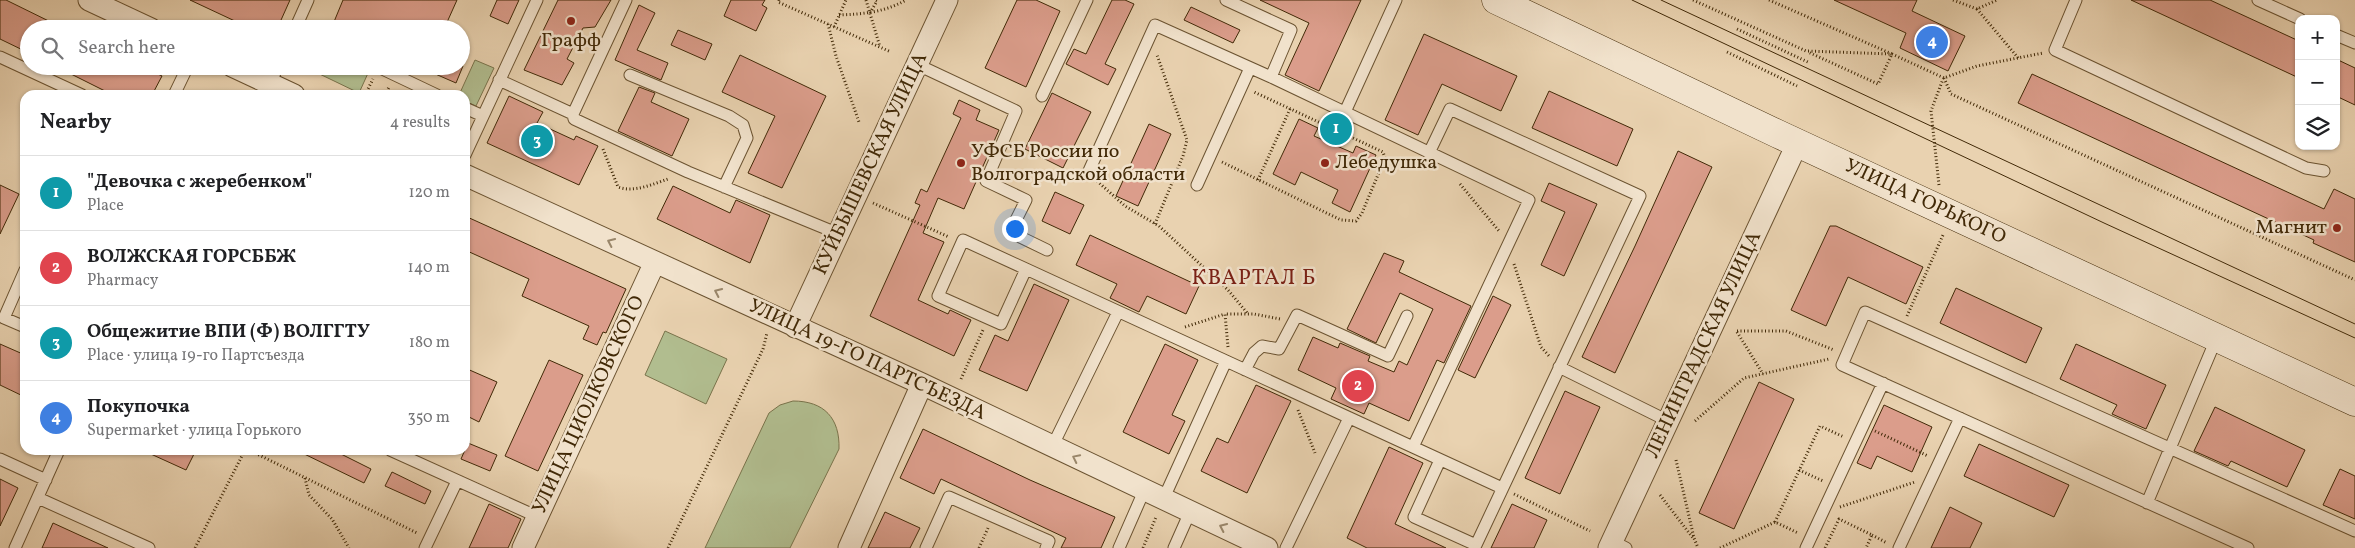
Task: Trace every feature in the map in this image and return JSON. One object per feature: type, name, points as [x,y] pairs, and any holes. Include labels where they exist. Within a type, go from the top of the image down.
[{"type":"street","points":[[89,0],[132,20]]},
{"type":"street","name":"УЛИЦА ГОРЬКОГО","points":[[1496,0],[2355,402]]},
{"type":"street","name":"КУЙБЫШЕВСКАЯ УЛИЦА","points":[[795,327],[918,65],[943,1]]},
{"type":"street","points":[[254,75],[285,90]]},
{"type":"street","name":"ЛЕНИНГРАДСКАЯ УЛИЦА","points":[[1616,546],[1668,421],[1798,142]]},
{"type":"street","name":"УЛИЦА 19-ГО ПАРТСЪЕЗДА","points":[[470,177],[922,384],[1144,491],[1161,506],[1190,512],[1267,548]]},
{"type":"street","name":"УЛИЦА ЦИОЛКОВСКОГО","points":[[524,548],[655,262]]},
{"type":"street","points":[[848,548],[922,384]]},
{"type":"lane","points":[[300,20],[308,0]]},
{"type":"lane","points":[[470,143],[537,0]]},
{"type":"lane","points":[[626,0],[573,114],[574,119],[688,172],[839,234]]},
{"type":"lane","points":[[1042,96],[1087,0]]},
{"type":"lane","points":[[1226,0],[1291,30],[1271,77]]},
{"type":"lane","points":[[1345,112],[1396,0]]},
{"type":"lane","points":[[2076,0],[2055,50],[2306,168],[2324,172]]},
{"type":"lane","points":[[2258,0],[2295,17]]},
{"type":"lane","points":[[1088,173],[1155,25],[1271,77],[1529,200],[1413,447]]},
{"type":"lane","points":[[2340,37],[2355,43]]},
{"type":"lane","points":[[0,57],[20,66]]},
{"type":"lane","points":[[918,65],[1016,111],[986,180],[1026,200],[1010,232],[1047,250]]},
{"type":"lane","points":[[1197,185],[1250,68]]},
{"type":"lane","points":[[39,75],[71,90]]},
{"type":"lane","points":[[176,90],[184,75]]},
{"type":"lane","points":[[395,75],[426,90]]},
{"type":"lane","points":[[630,75],[729,116],[743,125],[747,138],[724,187]]},
{"type":"lane","points":[[499,80],[573,114]]},
{"type":"lane","points":[[1429,153],[1450,109],[1640,196],[1476,545],[1414,517],[1440,460]]},
{"type":"lane","points":[[470,110],[483,116]]},
{"type":"lane","points":[[1026,269],[1001,324],[938,296],[963,240],[1502,488]]},
{"type":"lane","points":[[20,281],[4,318],[20,325]]},
{"type":"lane","points":[[1052,447],[1118,312]]},
{"type":"lane","points":[[2248,548],[1842,365],[1865,312],[2355,531]]},
{"type":"lane","points":[[1244,370],[1254,354],[1262,346],[1279,349],[1297,315],[1388,356],[1407,316]]},
{"type":"lane","points":[[2147,503],[2217,338]]},
{"type":"lane","points":[[1161,506],[1227,362]]},
{"type":"lane","points":[[1559,367],[1668,421]]},
{"type":"lane","points":[[1808,543],[1883,383]]},
{"type":"lane","points":[[1286,548],[1349,418]]},
{"type":"lane","points":[[1899,548],[1960,418]]},
{"type":"lane","points":[[15,548],[57,455]]},
{"type":"lane","points":[[401,455],[538,517]]},
{"type":"lane","points":[[0,459],[46,480]]},
{"type":"lane","points":[[427,543],[457,481]]},
{"type":"lane","points":[[1119,548],[1144,491]]},
{"type":"lane","points":[[926,548],[949,497],[1049,541],[1046,548]]},
{"type":"lane","points":[[38,498],[149,548]]},
{"type":"lane","points":[[1174,548],[1190,512]]},
{"type":"path","points":[[779,0],[778,2],[892,52]]},
{"type":"path","points":[[834,26],[846,0]]},
{"type":"path","points":[[866,0],[880,48]]},
{"type":"path","points":[[870,14],[877,1],[875,0]]},
{"type":"path","points":[[839,15],[870,14],[894,7],[906,0]]},
{"type":"path","points":[[1694,0],[1878,84],[1892,54]]},
{"type":"path","points":[[1769,0],[1944,78],[1951,94],[2355,280]]},
{"type":"path","points":[[1953,0],[1977,9],[2019,59]]},
{"type":"path","points":[[1986,5],[1988,0]]},
{"type":"path","points":[[1977,9],[1997,0]]},
{"type":"path","points":[[828,24],[836,56],[859,122]]},
{"type":"path","points":[[1737,29],[1810,63]]},
{"type":"path","points":[[1150,36],[1187,140],[1183,156],[1155,224]]},
{"type":"path","points":[[1939,190],[1931,111],[1944,78],[1977,66],[2019,59],[2055,50]]},
{"type":"path","points":[[1806,51],[1892,54]]},
{"type":"path","points":[[1727,52],[1797,86]]},
{"type":"path","points":[[1210,156],[1341,220],[1356,221],[1362,213],[1386,158],[1383,152],[1242,86]]},
{"type":"path","points":[[1258,180],[1290,109]]},
{"type":"path","points":[[596,129],[618,187],[625,190],[644,187],[688,172]]},
{"type":"path","points":[[1088,173],[1125,206],[1155,224],[1222,284],[1248,314]]},
{"type":"path","points":[[870,202],[962,243]]},
{"type":"path","points":[[1902,328],[1944,233],[1944,227]]},
{"type":"path","points":[[1225,314],[1227,362]]},
{"type":"path","points":[[1165,333],[1225,314],[1248,314],[1294,322]]},
{"type":"path","points":[[961,379],[988,318]]},
{"type":"path","points":[[1763,374],[1736,332],[1786,331],[1846,355]]},
{"type":"path","points":[[668,548],[762,349],[767,332]]},
{"type":"path","points":[[1695,421],[1744,378],[1846,355]]},
{"type":"path","points":[[1290,390],[1323,472]]},
{"type":"path","points":[[1720,548],[1775,522],[1820,426],[1855,443]]},
{"type":"path","points":[[1864,426],[1939,462]]},
{"type":"path","points":[[195,548],[242,455]]},
{"type":"path","points":[[259,455],[427,543]]},
{"type":"path","points":[[1676,460],[1698,548]]},
{"type":"path","points":[[1799,470],[1835,487]]},
{"type":"path","points":[[1837,508],[1933,476]]},
{"type":"path","points":[[305,478],[309,495],[332,519],[349,548]]},
{"type":"path","points":[[1502,488],[1590,531]]},
{"type":"path","points":[[1660,495],[1694,538]]},
{"type":"path","points":[[1143,548],[1161,506]]},
{"type":"path","points":[[979,548],[993,516]]},
{"type":"path","points":[[1825,548],[1839,520],[1872,536],[1866,548]]},
{"type":"path","points":[[1775,522],[1808,543]]},
{"type":"green space","points":[[475,60],[494,68],[476,106],[470,103],[470,90],[461,90],[468,75],[470,75]]},
{"type":"green space","points":[[322,75],[367,75],[360,90],[353,90]]},
{"type":"green space","points":[[665,331],[727,359],[706,404],[645,375]]},
{"type":"green space","points":[[793,401],[813,404],[828,413],[837,428],[839,449],[790,548],[705,548],[769,413],[780,405]]},
{"type":"building","points":[[0,0],[6,0],[47,20],[20,20],[20,49],[0,39]]},
{"type":"building","points":[[190,0],[290,0],[281,20],[233,20]]},
{"type":"building","points":[[343,0],[457,0],[448,20],[335,20]]},
{"type":"building","points":[[497,0],[519,0],[508,24],[490,16]]},
{"type":"building","points":[[558,0],[611,0],[595,27],[583,28],[567,59],[574,63],[562,85],[524,70]]},
{"type":"building","points":[[731,0],[765,0],[762,5],[767,8],[756,31],[724,16]]},
{"type":"building","points":[[1017,0],[1036,0],[1060,11],[1026,87],[985,68]]},
{"type":"building","points":[[1112,0],[1125,0],[1134,4],[1105,64],[1116,69],[1108,85],[1066,64],[1074,49],[1086,54]]},
{"type":"building","points":[[1260,0],[1361,0],[1319,91],[1285,75],[1309,23]]},
{"type":"building","points":[[1834,0],[1917,0],[1912,11],[1965,36],[1948,71],[1900,48],[1906,33]]},
{"type":"building","points":[[2131,0],[2210,0],[2295,39],[2295,76]]},
{"type":"building","points":[[639,5],[655,13],[637,50],[668,63],[661,80],[615,60]]},
{"type":"building","points":[[1191,7],[1240,30],[1233,43],[1184,20]]},
{"type":"building","points":[[678,30],[712,44],[705,60],[671,45]]},
{"type":"building","points":[[1424,34],[1517,76],[1501,111],[1442,84],[1418,135],[1385,120]]},
{"type":"building","points":[[740,55],[826,96],[782,188],[748,173],[775,116],[722,92]]},
{"type":"building","points":[[2340,61],[2355,68],[2355,105],[2340,98]]},
{"type":"building","points":[[2032,74],[2324,209],[2334,189],[2355,199],[2355,262],[2313,243],[2314,240],[2018,103]]},
{"type":"building","points":[[73,75],[162,76],[155,90],[103,90]]},
{"type":"building","points":[[438,75],[459,75],[456,83]]},
{"type":"building","points":[[639,87],[655,93],[651,102],[689,119],[672,156],[618,131]]},
{"type":"building","points":[[1549,91],[1633,129],[1617,166],[1532,128]]},
{"type":"building","points":[[1052,93],[1091,112],[1063,168],[1025,149]]},
{"type":"building","points":[[509,96],[543,112],[537,123],[574,140],[576,136],[598,146],[579,185],[487,143]]},
{"type":"building","points":[[959,100],[980,110],[976,120],[999,130],[964,209],[938,198],[923,233],[944,242],[918,300],[948,314],[950,310],[971,320],[954,356],[870,316],[920,205],[915,203],[921,189],[927,192],[961,118],[953,114]]},
{"type":"building","name":"Лебедушка","points":[[1299,119],[1318,128],[1314,136],[1353,153],[1356,146],[1376,155],[1350,212],[1332,203],[1338,190],[1301,172],[1295,185],[1273,174]]},
{"type":"building","points":[[1149,124],[1171,134],[1138,206],[1116,196]]},
{"type":"building","points":[[1678,151],[1712,167],[1615,373],[1582,357]]},
{"type":"building","points":[[1549,183],[1597,204],[1564,276],[1541,265],[1565,212],[1541,201]]},
{"type":"building","points":[[0,185],[19,194],[0,234]]},
{"type":"building","points":[[673,186],[730,213],[736,200],[770,215],[750,263],[657,219]]},
{"type":"building","points":[[1055,192],[1084,205],[1070,234],[1042,221]]},
{"type":"building","points":[[470,218],[626,289],[606,333],[603,332],[597,345],[583,339],[589,326],[522,296],[529,279],[470,252]]},
{"type":"building","points":[[1830,226],[1836,226],[1923,267],[1906,304],[1848,277],[1826,326],[1791,310]]},
{"type":"building","points":[[1090,235],[1199,286],[1186,314],[1147,296],[1139,312],[1110,298],[1117,284],[1076,265]]},
{"type":"building","points":[[1384,253],[1404,261],[1399,272],[1471,306],[1444,363],[1437,360],[1409,421],[1369,403],[1364,414],[1331,399],[1336,388],[1298,370],[1313,337],[1338,348],[1340,343],[1370,356],[1368,361],[1394,372],[1399,361],[1407,365],[1433,309],[1400,293],[1376,343],[1347,329]]},
{"type":"building","points":[[1034,284],[1069,300],[1027,391],[979,370],[995,335],[1008,341]]},
{"type":"building","points":[[1956,288],[2042,328],[2026,363],[1940,323]]},
{"type":"building","points":[[1493,296],[1511,305],[1475,378],[1458,370]]},
{"type":"building","points":[[0,344],[20,353],[20,395],[0,385]]},
{"type":"building","points":[[1165,344],[1198,360],[1172,415],[1185,421],[1169,454],[1123,432]]},
{"type":"building","points":[[2076,344],[2166,385],[2146,429],[2112,414],[2117,405],[2060,379]]},
{"type":"building","points":[[549,360],[583,375],[538,471],[505,456]]},
{"type":"building","points":[[470,370],[497,382],[479,422],[470,418]]},
{"type":"building","points":[[1759,382],[1794,399],[1734,529],[1699,513]]},
{"type":"building","points":[[1256,385],[1291,401],[1247,493],[1201,471],[1217,438],[1228,443]]},
{"type":"building","points":[[1565,391],[1600,407],[1560,494],[1525,478]]},
{"type":"building","points":[[1884,405],[1932,427],[1912,472],[1877,456],[1871,469],[1857,463]]},
{"type":"building","points":[[2215,407],[2305,450],[2287,487],[2231,461],[2228,466],[2194,451]]},
{"type":"building","points":[[923,429],[1030,480],[1115,517],[1101,548],[1061,548],[1066,538],[941,479],[934,494],[900,478]]},
{"type":"building","points":[[470,444],[497,455],[490,471],[461,459],[463,455],[470,455]]},
{"type":"building","points":[[1979,444],[2069,485],[2054,517],[1964,476]]},
{"type":"building","points":[[1389,447],[1423,463],[1395,524],[1446,548],[1367,548],[1347,538]]},
{"type":"building","points":[[153,455],[194,455],[186,470]]},
{"type":"building","points":[[306,455],[343,455],[371,469],[364,483]]},
{"type":"building","points":[[2340,469],[2355,476],[2355,519],[2323,505]]},
{"type":"building","points":[[392,472],[431,491],[425,504],[385,486]]},
{"type":"building","points":[[0,479],[18,488],[0,526]]},
{"type":"building","points":[[489,504],[521,519],[508,548],[469,548]]},
{"type":"building","points":[[1512,504],[1547,520],[1534,548],[1491,548]]},
{"type":"building","points":[[1950,507],[1982,523],[1970,548],[1931,548]]},
{"type":"building","points":[[885,512],[920,528],[910,548],[868,548]]},
{"type":"building","points":[[53,523],[77,534],[108,548],[42,548]]},
{"type":"tram line","points":[[1632,0],[2104,223],[2355,338]]},
{"type":"tram line","points":[[1661,0],[2355,324]]},
{"type":"place","name":"Графф","points":[[571,21]]},
{"type":"place","name":"Покупочка","points":[[1932,42]]},
{"type":"place","name":"\"Девочка с жеребенком\"","points":[[1336,129]]},
{"type":"place","name":"Общежитие ВПИ (Ф) ВОЛГГТУ","points":[[537,141]]},
{"type":"place","name":"УФСБ России по Волгоградской области","points":[[961,163]]},
{"type":"place","name":"Лебедушка","points":[[1325,163]]},
{"type":"place","name":"Магнит","points":[[2337,228]]},
{"type":"place","name":"ВОЛЖСКАЯ ГОРСББЖ","points":[[1358,386]]},
{"type":"district","name":"КВАРТАЛ Б","points":[[1254,278]]}]
